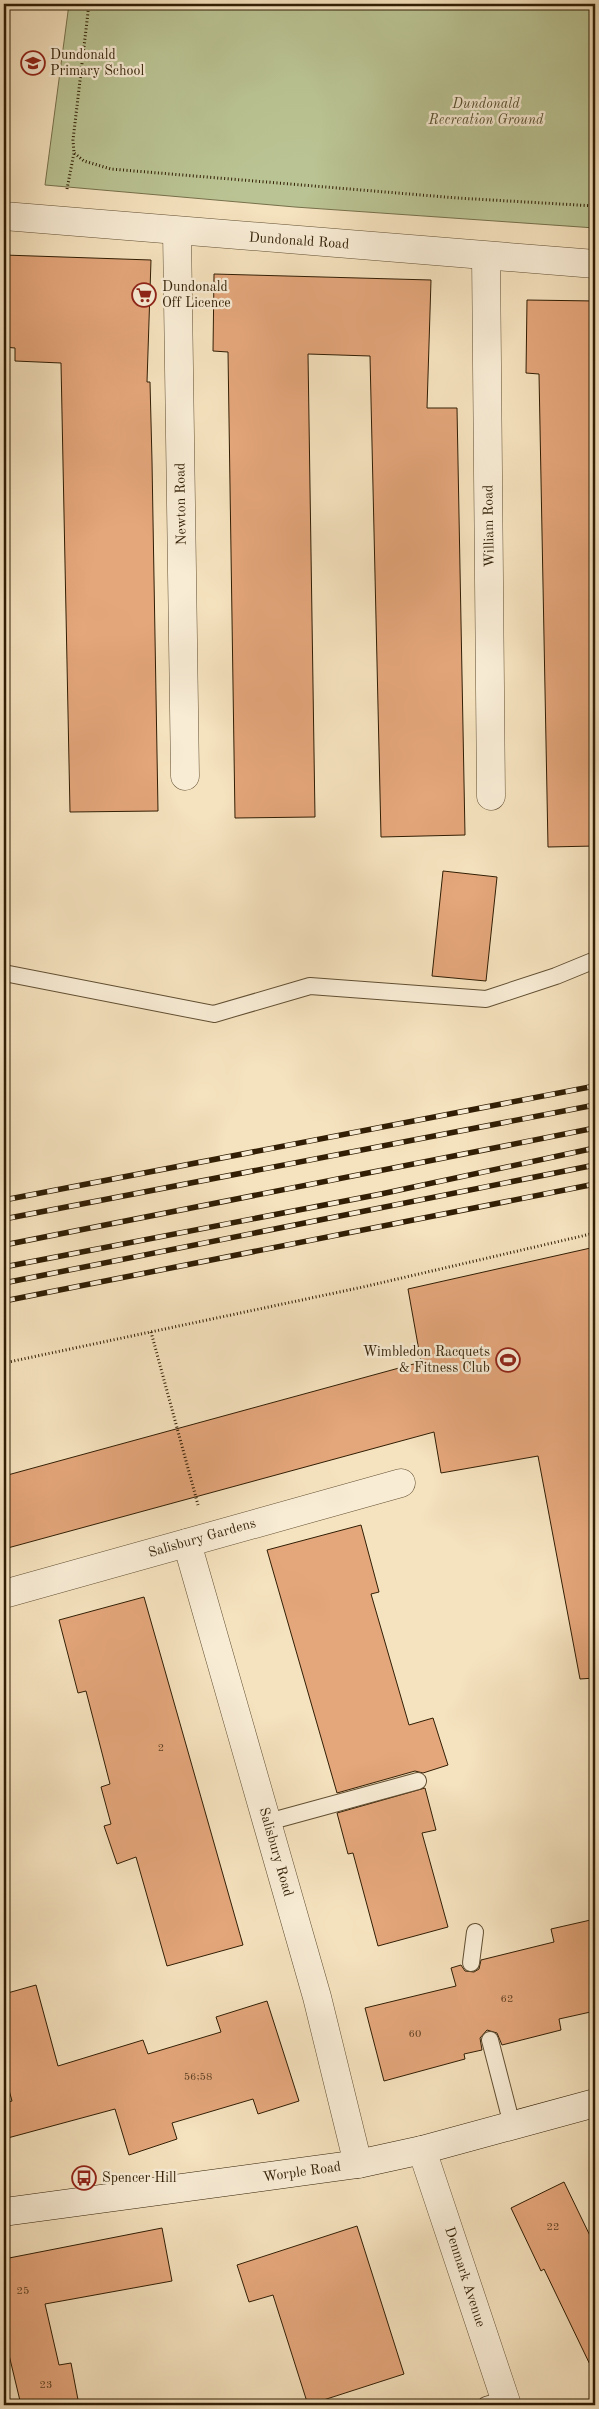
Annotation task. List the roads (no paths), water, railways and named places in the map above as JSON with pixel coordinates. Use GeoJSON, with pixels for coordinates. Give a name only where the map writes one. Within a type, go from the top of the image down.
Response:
{"type":"FeatureCollection","features":[{"type":"Feature","properties":{"kind":"street","name":"Dundonald Road"},"geometry":{"type":"LineString","coordinates":[[4,216],[177,232],[595,264]]}},
{"type":"Feature","properties":{"kind":"street","name":"Newton Road"},"geometry":{"type":"LineString","coordinates":[[177,232],[185,776]]}},
{"type":"Feature","properties":{"kind":"street","name":"William Road"},"geometry":{"type":"LineString","coordinates":[[486,256],[491,796]]}},
{"type":"Feature","properties":{"kind":"street","name":"Salisbury Gardens"},"geometry":{"type":"LineString","coordinates":[[4,1594],[401,1483]]}},
{"type":"Feature","properties":{"kind":"street","name":"Salisbury Road"},"geometry":{"type":"LineString","coordinates":[[197,1540],[268,1822],[317,1997],[358,2164]]}},
{"type":"Feature","properties":{"kind":"street","name":"Worple Road"},"geometry":{"type":"LineString","coordinates":[[4,2212],[358,2164],[422,2150],[595,2103]]}},
{"type":"Feature","properties":{"kind":"street","name":"Denmark Avenue"},"geometry":{"type":"LineString","coordinates":[[422,2150],[500,2403]]}},
{"type":"Feature","properties":{"kind":"lane"},"geometry":{"type":"LineString","coordinates":[[4,973],[214,1014],[310,986],[486,999],[556,976],[595,960]]}},
{"type":"Feature","properties":{"kind":"lane"},"geometry":{"type":"LineString","coordinates":[[268,1822],[418,1781]]}},
{"type":"Feature","properties":{"kind":"lane"},"geometry":{"type":"LineString","coordinates":[[471,1963],[475,1932]]}},
{"type":"Feature","properties":{"kind":"lane"},"geometry":{"type":"LineString","coordinates":[[490,2040],[512,2125]]}},
{"type":"Feature","properties":{"kind":"railway"},"geometry":{"type":"LineString","coordinates":[[4,1200],[595,1086]]}},
{"type":"Feature","properties":{"kind":"railway"},"geometry":{"type":"LineString","coordinates":[[4,1219],[595,1105]]}},
{"type":"Feature","properties":{"kind":"railway"},"geometry":{"type":"LineString","coordinates":[[4,1245],[595,1128]]}},
{"type":"Feature","properties":{"kind":"railway"},"geometry":{"type":"LineString","coordinates":[[4,1267],[381,1194],[595,1148]]}},
{"type":"Feature","properties":{"kind":"railway"},"geometry":{"type":"LineString","coordinates":[[4,1283],[595,1165]]}},
{"type":"Feature","properties":{"kind":"railway"},"geometry":{"type":"LineString","coordinates":[[4,1301],[595,1184]]}},
{"type":"Feature","properties":{"kind":"place","name":"Dundonald Primary School"},"geometry":{"type":"Point","coordinates":[33,63]}},
{"type":"Feature","properties":{"kind":"place","name":"Dundonald Off Licence"},"geometry":{"type":"Point","coordinates":[144,295]}},
{"type":"Feature","properties":{"kind":"place","name":"Wimbledon Racquets & Fitness Club"},"geometry":{"type":"Point","coordinates":[508,1360]}},
{"type":"Feature","properties":{"kind":"place","name":"Spencer Hill"},"geometry":{"type":"Point","coordinates":[84,2178]}},
{"type":"Feature","properties":{"kind":"park label","name":"Dundonald Recreation Ground"},"geometry":{"type":"Point","coordinates":[486,112]}}]}
